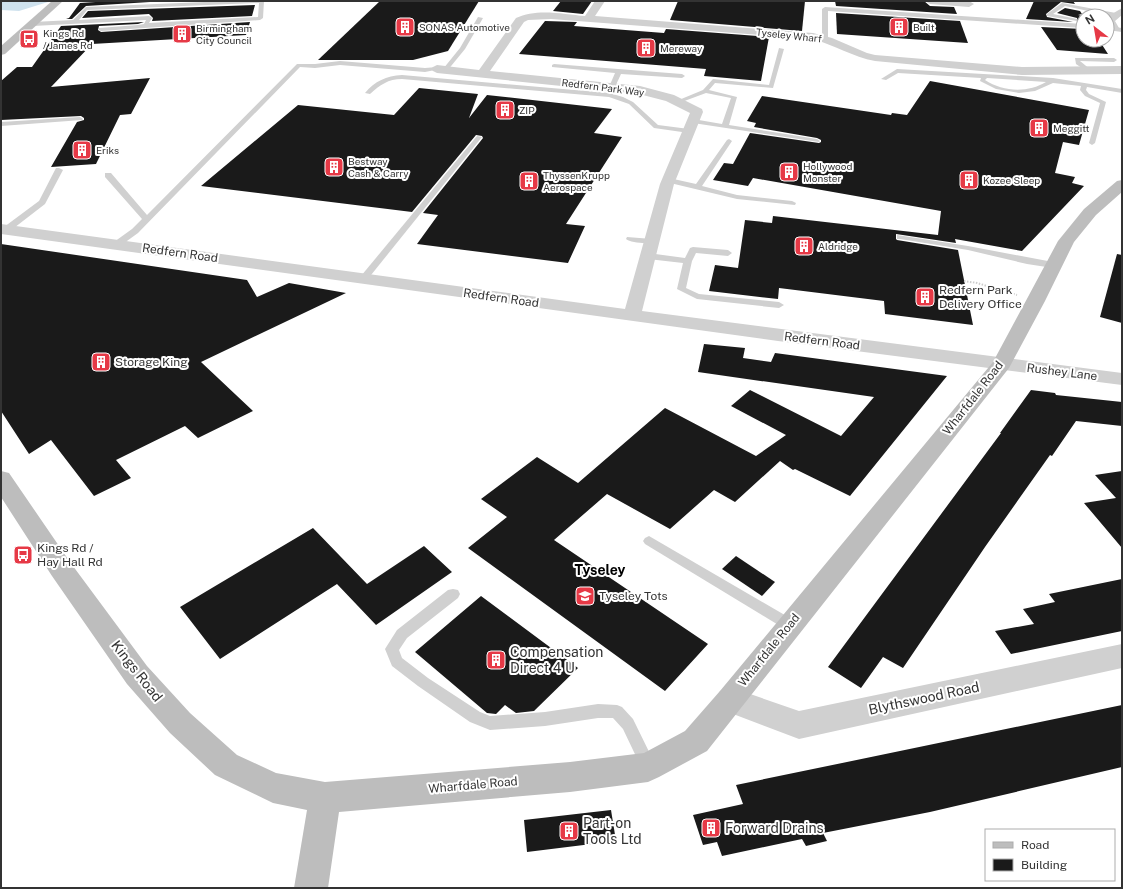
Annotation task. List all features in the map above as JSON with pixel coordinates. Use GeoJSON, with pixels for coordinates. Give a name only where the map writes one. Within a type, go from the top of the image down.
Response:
{"type":"FeatureCollection","features":[{"type":"Feature","properties":{"kind":"main road"},"geometry":{"type":"LineString","coordinates":[[1,52],[57,2]]}},
{"type":"Feature","properties":{"kind":"main road","name":"Wharfdale Road"},"geometry":{"type":"LineString","coordinates":[[325,798],[570,777],[648,767],[696,741],[1002,364],[1066,242],[1086,218],[1122,184]]}},
{"type":"Feature","properties":{"kind":"main road","name":"Kings Road"},"geometry":{"type":"LineString","coordinates":[[1,479],[61,569],[137,675],[180,723],[226,765],[273,788],[325,798]]}},
{"type":"Feature","properties":{"kind":"main road"},"geometry":{"type":"LineString","coordinates":[[311,888],[325,798]]}},
{"type":"Feature","properties":{"kind":"street"},"geometry":{"type":"LineString","coordinates":[[588,19],[600,1]]}},
{"type":"Feature","properties":{"kind":"street"},"geometry":{"type":"LineString","coordinates":[[930,1],[969,4]]}},
{"type":"Feature","properties":{"kind":"street","name":"Tyseley Wharf"},"geometry":{"type":"LineString","coordinates":[[482,74],[520,20],[536,16],[813,36],[825,39],[859,54],[875,58],[1022,71],[1122,70]]}},
{"type":"Feature","properties":{"kind":"street"},"geometry":{"type":"LineString","coordinates":[[1,44],[12,43]]}},
{"type":"Feature","properties":{"kind":"street","name":"Redfern Park Way"},"geometry":{"type":"LineString","coordinates":[[441,70],[640,90],[670,98],[697,112],[691,126]]}},
{"type":"Feature","properties":{"kind":"street"},"geometry":{"type":"LineString","coordinates":[[632,315],[669,180],[691,126]]}},
{"type":"Feature","properties":{"kind":"street","name":"Redfern Road"},"geometry":{"type":"LineString","coordinates":[[4,229],[1002,364]]}},
{"type":"Feature","properties":{"kind":"street","name":"Rushey Lane"},"geometry":{"type":"LineString","coordinates":[[1002,364],[1122,379]]}},
{"type":"Feature","properties":{"kind":"street","name":"Blythswood Road"},"geometry":{"type":"LineString","coordinates":[[730,700],[799,725],[1122,656]]}},
{"type":"Feature","properties":{"kind":"lane"},"geometry":{"type":"LineString","coordinates":[[74,22],[86,9],[261,1],[260,18],[101,29]]}},
{"type":"Feature","properties":{"kind":"lane"},"geometry":{"type":"LineString","coordinates":[[1075,20],[1049,15],[1064,4],[1088,8]]}},
{"type":"Feature","properties":{"kind":"lane"},"geometry":{"type":"LineString","coordinates":[[825,39],[825,9],[1075,25]]}},
{"type":"Feature","properties":{"kind":"lane"},"geometry":{"type":"LineString","coordinates":[[33,24],[149,18],[146,25]]}},
{"type":"Feature","properties":{"kind":"lane"},"geometry":{"type":"LineString","coordinates":[[425,79],[441,70],[462,49],[480,18]]}},
{"type":"Feature","properties":{"kind":"lane"},"geometry":{"type":"LineString","coordinates":[[677,102],[705,91],[713,81],[771,87],[781,49]]}},
{"type":"Feature","properties":{"kind":"lane"},"geometry":{"type":"LineString","coordinates":[[1089,71],[1078,63],[1076,59],[1114,60]]}},
{"type":"Feature","properties":{"kind":"lane"},"geometry":{"type":"LineString","coordinates":[[117,244],[135,231],[299,65],[315,66],[340,63],[441,70]]}},
{"type":"Feature","properties":{"kind":"lane"},"geometry":{"type":"LineString","coordinates":[[554,66],[682,76]]}},
{"type":"Feature","properties":{"kind":"lane"},"geometry":{"type":"LineString","coordinates":[[884,79],[897,71],[1053,80],[1122,91]]}},
{"type":"Feature","properties":{"kind":"lane"},"geometry":{"type":"LineString","coordinates":[[612,87],[619,72]]}},
{"type":"Feature","properties":{"kind":"lane"},"geometry":{"type":"LineString","coordinates":[[985,76],[982,80],[987,84],[1006,90],[1029,91],[1042,87],[1053,80]]}},
{"type":"Feature","properties":{"kind":"lane"},"geometry":{"type":"LineString","coordinates":[[368,93],[383,79],[391,77],[609,95],[621,98],[631,103],[656,127],[725,126],[817,141]]}},
{"type":"Feature","properties":{"kind":"lane"},"geometry":{"type":"LineString","coordinates":[[1084,85],[1083,90],[1087,95],[1103,102],[1092,143]]}},
{"type":"Feature","properties":{"kind":"lane"},"geometry":{"type":"LineString","coordinates":[[705,91],[734,97],[725,126]]}},
{"type":"Feature","properties":{"kind":"lane"},"geometry":{"type":"LineString","coordinates":[[1,124],[80,119]]}},
{"type":"Feature","properties":{"kind":"lane"},"geometry":{"type":"LineString","coordinates":[[364,278],[479,137]]}},
{"type":"Feature","properties":{"kind":"lane"},"geometry":{"type":"LineString","coordinates":[[698,187],[729,141]]}},
{"type":"Feature","properties":{"kind":"lane"},"geometry":{"type":"LineString","coordinates":[[4,229],[38,207],[59,170]]}},
{"type":"Feature","properties":{"kind":"lane"},"geometry":{"type":"LineString","coordinates":[[108,175],[146,219]]}},
{"type":"Feature","properties":{"kind":"lane"},"geometry":{"type":"LineString","coordinates":[[669,180],[737,197],[792,203]]}},
{"type":"Feature","properties":{"kind":"lane"},"geometry":{"type":"LineString","coordinates":[[900,237],[968,248],[1053,265]]}},
{"type":"Feature","properties":{"kind":"lane"},"geometry":{"type":"LineString","coordinates":[[630,238],[652,241]]}},
{"type":"Feature","properties":{"kind":"lane"},"geometry":{"type":"LineString","coordinates":[[728,253],[693,250],[688,261],[681,289],[698,296],[779,305]]}},
{"type":"Feature","properties":{"kind":"lane"},"geometry":{"type":"LineString","coordinates":[[648,256],[688,261]]}},
{"type":"Feature","properties":{"kind":"lane"},"geometry":{"type":"LineString","coordinates":[[649,541],[790,625]]}},
{"type":"Feature","properties":{"kind":"lane"},"geometry":{"type":"LineString","coordinates":[[453,594],[402,634],[392,649],[397,662],[423,682],[468,712],[490,723],[545,719],[598,711],[617,712],[628,724],[648,767]]}},
{"type":"Feature","properties":{"kind":"path"},"geometry":{"type":"LineString","coordinates":[[964,281],[977,283],[1036,301]]}},
{"type":"Feature","properties":{"kind":"water"},"geometry":{"type":"Polygon","coordinates":[[[1,1],[86,1],[48,2],[19,11],[1,10],[1,1]]]}},
{"type":"Feature","properties":{"kind":"building"},"geometry":{"type":"Polygon","coordinates":[[[111,1],[166,1],[86,6],[72,19],[66,19],[69,18],[80,3],[111,1]]]}},
{"type":"Feature","properties":{"kind":"building","name":"SONAS Automotive"},"geometry":{"type":"Polygon","coordinates":[[[380,1],[479,1],[448,51],[413,60],[318,60],[380,1]]]}},
{"type":"Feature","properties":{"kind":"building"},"geometry":{"type":"Polygon","coordinates":[[[561,1],[592,1],[583,14],[553,11],[561,1]]]}},
{"type":"Feature","properties":{"kind":"building"},"geometry":{"type":"Polygon","coordinates":[[[678,1],[805,1],[802,31],[670,20],[678,1]]]}},
{"type":"Feature","properties":{"kind":"building"},"geometry":{"type":"Polygon","coordinates":[[[835,1],[924,1],[930,6],[954,7],[957,14],[836,6],[835,1]]]}},
{"type":"Feature","properties":{"kind":"building"},"geometry":{"type":"Polygon","coordinates":[[[1034,1],[1073,1],[1075,4],[1061,2],[1046,14],[1047,17],[1073,22],[1026,19],[1034,1]]]}},
{"type":"Feature","properties":{"kind":"building"},"geometry":{"type":"Polygon","coordinates":[[[255,5],[252,16],[152,21],[153,18],[149,14],[82,18],[88,11],[255,5]]]}},
{"type":"Feature","properties":{"kind":"building"},"geometry":{"type":"Polygon","coordinates":[[[1065,8],[1075,10],[1075,18],[1057,13],[1065,8]]]}},
{"type":"Feature","properties":{"kind":"building","name":"Built"},"geometry":{"type":"Polygon","coordinates":[[[836,13],[960,21],[968,43],[837,34],[836,13]]]}},
{"type":"Feature","properties":{"kind":"building","name":"Mereway"},"geometry":{"type":"Polygon","coordinates":[[[545,21],[577,22],[574,26],[664,33],[666,29],[769,37],[761,81],[704,76],[706,69],[519,54],[545,21]]]}},
{"type":"Feature","properties":{"kind":"building"},"geometry":{"type":"Polygon","coordinates":[[[144,22],[138,24],[99,26],[98,30],[101,32],[250,22],[246,35],[92,44],[51,87],[150,78],[131,114],[120,115],[96,164],[51,167],[77,122],[84,120],[81,116],[1,120],[1,81],[17,67],[32,67],[61,26],[144,22]]]}},
{"type":"Feature","properties":{"kind":"building"},"geometry":{"type":"Polygon","coordinates":[[[1041,27],[1075,29],[1075,48],[1104,48],[1108,54],[1057,50],[1041,27]]]}},
{"type":"Feature","properties":{"kind":"building"},"geometry":{"type":"Polygon","coordinates":[[[930,81],[1089,110],[1079,145],[1063,142],[1055,173],[1075,177],[1072,183],[1084,186],[1022,251],[955,239],[956,243],[896,234],[897,240],[958,250],[973,325],[885,314],[884,301],[779,288],[778,299],[709,291],[715,265],[738,268],[745,220],[772,223],[773,216],[938,235],[941,211],[753,178],[748,186],[713,180],[724,163],[733,164],[750,133],[819,143],[821,142],[821,140],[817,138],[754,127],[756,123],[747,121],[762,96],[891,115],[892,113],[907,115],[930,81]]]}},
{"type":"Feature","properties":{"kind":"building"},"geometry":{"type":"Polygon","coordinates":[[[419,88],[478,94],[469,118],[487,95],[612,109],[594,133],[622,137],[566,224],[585,226],[568,263],[417,244],[438,215],[423,213],[483,138],[482,136],[476,135],[412,212],[201,186],[298,105],[394,115],[419,88]]]}},
{"type":"Feature","properties":{"kind":"building","name":"Storage King"},"geometry":{"type":"Polygon","coordinates":[[[1,244],[247,280],[257,297],[289,283],[346,293],[201,362],[253,411],[198,438],[185,426],[116,460],[131,478],[94,496],[51,440],[29,454],[1,411],[1,244]]]}},
{"type":"Feature","properties":{"kind":"building"},"geometry":{"type":"Polygon","coordinates":[[[1117,254],[1122,255],[1122,323],[1100,317],[1117,254]]]}},
{"type":"Feature","properties":{"kind":"building"},"geometry":{"type":"Polygon","coordinates":[[[704,344],[745,348],[743,358],[771,362],[775,353],[947,376],[850,496],[795,469],[793,470],[780,461],[735,502],[714,490],[670,529],[607,494],[554,540],[708,644],[665,691],[468,548],[507,517],[481,499],[537,457],[578,483],[665,408],[756,456],[786,435],[731,406],[750,390],[841,436],[874,397],[698,372],[704,344]]]}},
{"type":"Feature","properties":{"kind":"building"},"geometry":{"type":"Polygon","coordinates":[[[1031,390],[1055,393],[1056,395],[1122,402],[1122,426],[1076,421],[985,547],[903,668],[883,657],[861,688],[828,667],[1001,433],[1031,390]]]}},
{"type":"Feature","properties":{"kind":"building"},"geometry":{"type":"Polygon","coordinates":[[[1122,471],[1122,548],[1084,503],[1116,498],[1095,475],[1122,471]]]}},
{"type":"Feature","properties":{"kind":"building"},"geometry":{"type":"Polygon","coordinates":[[[313,528],[367,584],[424,546],[452,572],[376,625],[337,584],[220,659],[180,607],[313,528]]]}},
{"type":"Feature","properties":{"kind":"building"},"geometry":{"type":"Polygon","coordinates":[[[736,556],[775,582],[762,596],[722,569],[736,556]]]}},
{"type":"Feature","properties":{"kind":"building"},"geometry":{"type":"Polygon","coordinates":[[[1122,579],[1122,631],[1011,654],[995,631],[1034,624],[1023,609],[1055,602],[1049,594],[1122,579]]]}},
{"type":"Feature","properties":{"kind":"building","name":"Compensation Direct 4 U"},"geometry":{"type":"Polygon","coordinates":[[[481,596],[578,668],[534,711],[516,713],[505,705],[496,714],[487,713],[415,652],[481,596]]]}},
{"type":"Feature","properties":{"kind":"building"},"geometry":{"type":"Polygon","coordinates":[[[1122,705],[1122,767],[930,812],[823,833],[827,841],[806,846],[802,839],[722,856],[717,842],[703,845],[693,815],[743,804],[736,785],[1122,705]]]}},
{"type":"Feature","properties":{"kind":"building","name":"Part-on Tools Ltd"},"geometry":{"type":"Polygon","coordinates":[[[611,810],[616,841],[527,852],[524,820],[611,810]]]}},
{"type":"Feature","properties":{"kind":"place","name":"SONAS Automotive"},"geometry":{"type":"Point","coordinates":[405,27]}},
{"type":"Feature","properties":{"kind":"place","name":"Built"},"geometry":{"type":"Point","coordinates":[899,27]}},
{"type":"Feature","properties":{"kind":"place","name":"Birmingham City Council"},"geometry":{"type":"Point","coordinates":[182,34]}},
{"type":"Feature","properties":{"kind":"place","name":"Kings Rd / James Rd"},"geometry":{"type":"Point","coordinates":[29,39]}},
{"type":"Feature","properties":{"kind":"place","name":"Mereway"},"geometry":{"type":"Point","coordinates":[646,48]}},
{"type":"Feature","properties":{"kind":"place","name":"ZIP"},"geometry":{"type":"Point","coordinates":[505,110]}},
{"type":"Feature","properties":{"kind":"place","name":"Meggitt"},"geometry":{"type":"Point","coordinates":[1039,128]}},
{"type":"Feature","properties":{"kind":"place","name":"Eriks"},"geometry":{"type":"Point","coordinates":[82,150]}},
{"type":"Feature","properties":{"kind":"place","name":"Bestway Cash & Carry"},"geometry":{"type":"Point","coordinates":[334,167]}},
{"type":"Feature","properties":{"kind":"place","name":"Hollywood Monster"},"geometry":{"type":"Point","coordinates":[789,172]}},
{"type":"Feature","properties":{"kind":"place","name":"Kozee Sleep"},"geometry":{"type":"Point","coordinates":[969,180]}},
{"type":"Feature","properties":{"kind":"place","name":"ThyssenKrupp Aerospace"},"geometry":{"type":"Point","coordinates":[529,181]}},
{"type":"Feature","properties":{"kind":"place","name":"Aldridge"},"geometry":{"type":"Point","coordinates":[804,246]}},
{"type":"Feature","properties":{"kind":"place","name":"Redfern Park Delivery Office"},"geometry":{"type":"Point","coordinates":[925,297]}},
{"type":"Feature","properties":{"kind":"place","name":"Storage King"},"geometry":{"type":"Point","coordinates":[101,362]}},
{"type":"Feature","properties":{"kind":"place","name":"Kings Rd / Hay Hall Rd"},"geometry":{"type":"Point","coordinates":[23,555]}},
{"type":"Feature","properties":{"kind":"place","name":"Tyseley Tots"},"geometry":{"type":"Point","coordinates":[585,596]}},
{"type":"Feature","properties":{"kind":"place","name":"Compensation Direct 4 U"},"geometry":{"type":"Point","coordinates":[496,660]}},
{"type":"Feature","properties":{"kind":"place","name":"Forward Drains"},"geometry":{"type":"Point","coordinates":[711,828]}},
{"type":"Feature","properties":{"kind":"place","name":"Part-on Tools Ltd"},"geometry":{"type":"Point","coordinates":[569,831]}},
{"type":"Feature","properties":{"kind":"district","name":"Tyseley"},"geometry":{"type":"Point","coordinates":[600,570]}}]}
